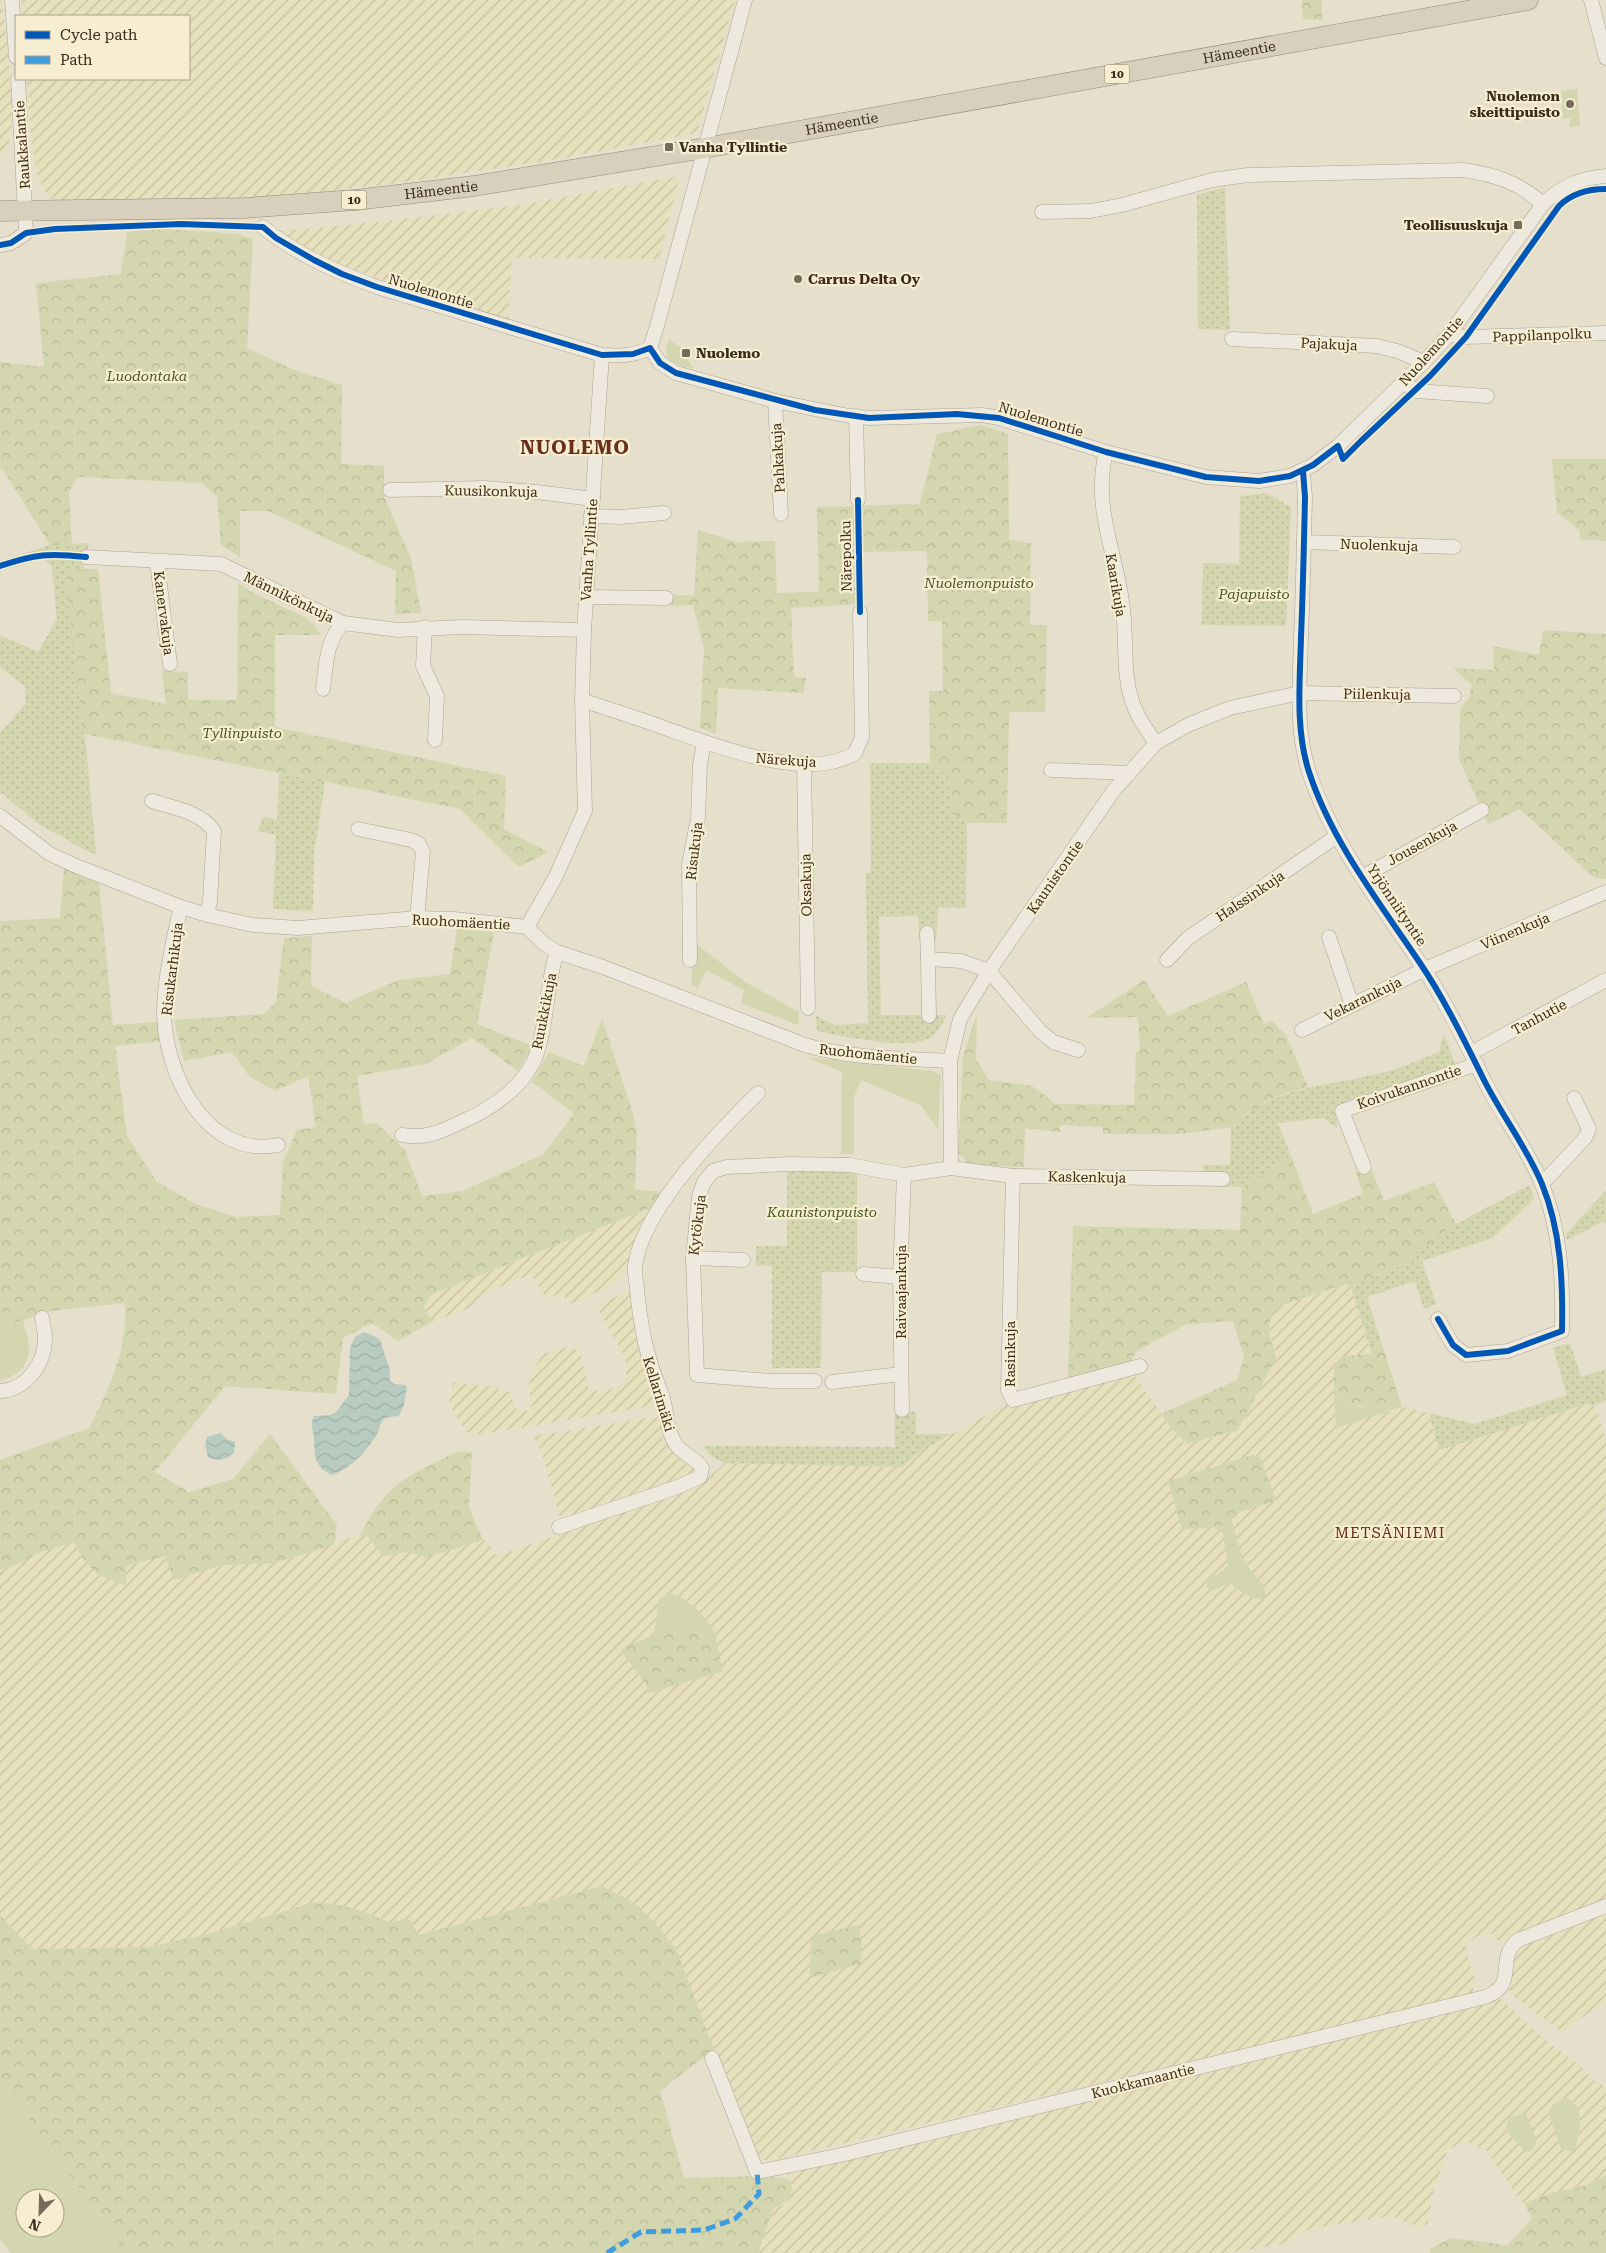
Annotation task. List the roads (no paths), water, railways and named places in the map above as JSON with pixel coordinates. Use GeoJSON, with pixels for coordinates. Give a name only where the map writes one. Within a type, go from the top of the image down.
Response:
{"type":"FeatureCollection","features":[{"type":"Feature","properties":{"kind":"highway","name":"Hämeentie"},"geometry":{"type":"LineString","coordinates":[[0,211],[245,208],[355,200],[474,186],[705,148],[1528,0]]}},
{"type":"Feature","properties":{"kind":"street"},"geometry":{"type":"LineString","coordinates":[[12,0],[15,43]]}},
{"type":"Feature","properties":{"kind":"street"},"geometry":{"type":"LineString","coordinates":[[602,355],[633,354],[650,348],[745,0]]}},
{"type":"Feature","properties":{"kind":"street"},"geometry":{"type":"LineString","coordinates":[[1591,0],[1606,58]]}},
{"type":"Feature","properties":{"kind":"street","name":"Raukkalantie"},"geometry":{"type":"LineString","coordinates":[[0,245],[11,243],[26,233],[18,80]]}},
{"type":"Feature","properties":{"kind":"street"},"geometry":{"type":"LineString","coordinates":[[1042,212],[1091,211],[1122,205],[1212,180],[1248,175],[1453,170],[1489,174],[1510,181],[1528,190],[1543,204]]}},
{"type":"Feature","properties":{"kind":"street","name":"Nuolemontie"},"geometry":{"type":"LineString","coordinates":[[650,348],[664,367],[676,373],[775,401],[815,410],[856,416],[982,415],[999,418],[1106,452],[1206,477],[1243,481],[1272,480],[1303,471],[1338,446],[1404,383],[1449,335],[1543,204],[1566,186],[1586,178],[1606,176]]}},
{"type":"Feature","properties":{"kind":"street","name":"Nuolemontie"},"geometry":{"type":"LineString","coordinates":[[263,227],[276,238],[342,274],[378,287],[602,355]]}},
{"type":"Feature","properties":{"kind":"street","name":"Pappilanpolku"},"geometry":{"type":"LineString","coordinates":[[1449,335],[1466,337],[1606,333]]}},
{"type":"Feature","properties":{"kind":"street","name":"Pajakuja"},"geometry":{"type":"LineString","coordinates":[[1232,339],[1377,346],[1424,362]]}},
{"type":"Feature","properties":{"kind":"street","name":"Vanha Tyllintie"},"geometry":{"type":"LineString","coordinates":[[527,927],[555,878],[585,811],[582,700],[584,630],[602,355]]}},
{"type":"Feature","properties":{"kind":"street"},"geometry":{"type":"LineString","coordinates":[[1404,383],[1416,391],[1487,396]]}},
{"type":"Feature","properties":{"kind":"street","name":"Pahkakuja"},"geometry":{"type":"LineString","coordinates":[[775,401],[781,514]]}},
{"type":"Feature","properties":{"kind":"street"},"geometry":{"type":"LineString","coordinates":[[856,416],[858,500]]}},
{"type":"Feature","properties":{"kind":"street","name":"Kaarikuja"},"geometry":{"type":"LineString","coordinates":[[1106,452],[1101,471],[1100,492],[1123,611],[1124,655],[1132,703],[1140,722],[1156,743]]}},
{"type":"Feature","properties":{"kind":"street","name":"Yrjönniityntie"},"geometry":{"type":"LineString","coordinates":[[1303,471],[1305,497],[1300,692],[1302,731],[1308,768],[1324,811],[1337,836],[1362,877],[1425,969],[1542,1184],[1554,1218],[1560,1256],[1562,1331],[1508,1351],[1466,1354],[1453,1345],[1438,1319]]}},
{"type":"Feature","properties":{"kind":"street","name":"Kuusikonkuja"},"geometry":{"type":"LineString","coordinates":[[390,490],[484,488],[593,499]]}},
{"type":"Feature","properties":{"kind":"street"},"geometry":{"type":"LineString","coordinates":[[591,516],[621,517],[664,513]]}},
{"type":"Feature","properties":{"kind":"street","name":"Nuolenkuja"},"geometry":{"type":"LineString","coordinates":[[1304,542],[1454,547]]}},
{"type":"Feature","properties":{"kind":"street","name":"Männikönkuja"},"geometry":{"type":"LineString","coordinates":[[86,557],[221,564],[344,623],[398,630],[425,627],[584,630]]}},
{"type":"Feature","properties":{"kind":"street","name":"Kanervakuja"},"geometry":{"type":"LineString","coordinates":[[157,562],[170,664]]}},
{"type":"Feature","properties":{"kind":"street"},"geometry":{"type":"LineString","coordinates":[[586,597],[666,598]]}},
{"type":"Feature","properties":{"kind":"street","name":"Närekuja"},"geometry":{"type":"LineString","coordinates":[[582,700],[748,757],[804,763],[836,762],[855,753],[860,744],[860,612]]}},
{"type":"Feature","properties":{"kind":"street"},"geometry":{"type":"LineString","coordinates":[[323,689],[334,632],[344,623]]}},
{"type":"Feature","properties":{"kind":"street"},"geometry":{"type":"LineString","coordinates":[[425,627],[423,666],[437,696],[435,740]]}},
{"type":"Feature","properties":{"kind":"street","name":"Kaunistontie"},"geometry":{"type":"LineString","coordinates":[[951,1168],[950,1062],[960,1019],[989,971],[1128,773],[1156,743],[1188,725],[1230,708],[1300,692]]}},
{"type":"Feature","properties":{"kind":"street","name":"Piilenkuja"},"geometry":{"type":"LineString","coordinates":[[1300,692],[1454,696]]}},
{"type":"Feature","properties":{"kind":"street","name":"Risukuja"},"geometry":{"type":"LineString","coordinates":[[690,960],[689,864],[698,818],[700,765],[704,742]]}},
{"type":"Feature","properties":{"kind":"street","name":"Oksakuja"},"geometry":{"type":"LineString","coordinates":[[804,763],[808,1008]]}},
{"type":"Feature","properties":{"kind":"street"},"geometry":{"type":"LineString","coordinates":[[1051,770],[1128,773]]}},
{"type":"Feature","properties":{"kind":"street"},"geometry":{"type":"LineString","coordinates":[[152,801],[199,816],[208,822],[214,831],[210,901],[207,915]]}},
{"type":"Feature","properties":{"kind":"street","name":"Jousenkuja"},"geometry":{"type":"LineString","coordinates":[[1362,877],[1482,810]]}},
{"type":"Feature","properties":{"kind":"street","name":"Ruohomäentie"},"geometry":{"type":"LineString","coordinates":[[0,816],[50,854],[106,879],[207,915],[253,925],[298,928],[417,918],[454,919],[527,927],[543,943],[557,952],[604,967],[744,1022],[823,1050],[950,1062]]}},
{"type":"Feature","properties":{"kind":"street"},"geometry":{"type":"LineString","coordinates":[[358,829],[411,840],[419,844],[423,852],[417,918]]}},
{"type":"Feature","properties":{"kind":"street","name":"Halssinkuja"},"geometry":{"type":"LineString","coordinates":[[1167,960],[1188,938],[1337,836]]}},
{"type":"Feature","properties":{"kind":"street","name":"Viinenkuja"},"geometry":{"type":"LineString","coordinates":[[1425,969],[1606,892]]}},
{"type":"Feature","properties":{"kind":"street","name":"Risukarhikuja"},"geometry":{"type":"LineString","coordinates":[[181,907],[164,1013],[167,1042],[176,1070],[186,1094],[211,1129],[229,1140],[247,1146],[264,1148],[278,1145]]}},
{"type":"Feature","properties":{"kind":"street"},"geometry":{"type":"LineString","coordinates":[[927,933],[929,1016]]}},
{"type":"Feature","properties":{"kind":"street"},"geometry":{"type":"LineString","coordinates":[[1329,938],[1352,1005]]}},
{"type":"Feature","properties":{"kind":"street","name":"Ruukkikuja"},"geometry":{"type":"LineString","coordinates":[[402,1135],[419,1137],[437,1133],[494,1106],[511,1090],[537,1054],[552,968],[557,952]]}},
{"type":"Feature","properties":{"kind":"street"},"geometry":{"type":"LineString","coordinates":[[928,959],[961,961],[989,971],[1040,1031],[1053,1042],[1078,1050]]}},
{"type":"Feature","properties":{"kind":"street","name":"Vekarankuja"},"geometry":{"type":"LineString","coordinates":[[1302,1030],[1425,969]]}},
{"type":"Feature","properties":{"kind":"street","name":"Tanhutie"},"geometry":{"type":"LineString","coordinates":[[1474,1058],[1606,980]]}},
{"type":"Feature","properties":{"kind":"street","name":"Koivukannontie"},"geometry":{"type":"LineString","coordinates":[[1364,1168],[1342,1111],[1474,1058]]}},
{"type":"Feature","properties":{"kind":"street"},"geometry":{"type":"LineString","coordinates":[[758,1093],[735,1115],[702,1154],[722,1168],[790,1164],[850,1164],[904,1175],[951,1168]]}},
{"type":"Feature","properties":{"kind":"street"},"geometry":{"type":"LineString","coordinates":[[1542,1184],[1585,1138],[1589,1128],[1574,1098]]}},
{"type":"Feature","properties":{"kind":"street","name":"Kellarimäki"},"geometry":{"type":"LineString","coordinates":[[559,1527],[675,1488],[700,1476],[702,1468],[698,1462],[678,1446],[669,1430],[662,1394],[654,1377],[639,1318],[635,1268],[640,1245],[659,1210],[702,1154]]}},
{"type":"Feature","properties":{"kind":"street","name":"Kytökuja"},"geometry":{"type":"LineString","coordinates":[[722,1168],[713,1171],[704,1182],[698,1196],[693,1258],[697,1375],[771,1381],[815,1381]]}},
{"type":"Feature","properties":{"kind":"street","name":"Kaskenkuja"},"geometry":{"type":"LineString","coordinates":[[951,1168],[1013,1176],[1223,1179]]}},
{"type":"Feature","properties":{"kind":"street","name":"Raivaajankuja"},"geometry":{"type":"LineString","coordinates":[[902,1410],[900,1277],[904,1175]]}},
{"type":"Feature","properties":{"kind":"street","name":"Rasinkuja"},"geometry":{"type":"LineString","coordinates":[[1013,1176],[1008,1390],[1013,1400],[1140,1366]]}},
{"type":"Feature","properties":{"kind":"street"},"geometry":{"type":"LineString","coordinates":[[693,1258],[743,1260]]}},
{"type":"Feature","properties":{"kind":"street"},"geometry":{"type":"LineString","coordinates":[[863,1274],[900,1277]]}},
{"type":"Feature","properties":{"kind":"street"},"geometry":{"type":"LineString","coordinates":[[0,1391],[10,1391],[34,1374],[45,1338],[42,1318]]}},
{"type":"Feature","properties":{"kind":"street"},"geometry":{"type":"LineString","coordinates":[[832,1382],[901,1374]]}},
{"type":"Feature","properties":{"kind":"street","name":"Kuokkamaantie"},"geometry":{"type":"LineString","coordinates":[[712,2058],[757,2172],[842,2155],[1485,1997],[1502,1986],[1506,1975],[1508,1951],[1518,1940],[1606,1906]]}},
{"type":"Feature","properties":{"kind":"water"},"geometry":{"type":"Polygon","coordinates":[[[364,1332],[381,1341],[390,1369],[390,1381],[407,1387],[404,1405],[399,1416],[387,1417],[383,1420],[376,1436],[357,1459],[345,1469],[332,1475],[319,1465],[317,1460],[314,1451],[312,1422],[314,1416],[330,1415],[336,1412],[349,1395],[350,1348],[355,1337],[364,1332]]]}},
{"type":"Feature","properties":{"kind":"water"},"geometry":{"type":"Polygon","coordinates":[[[221,1433],[226,1439],[235,1442],[234,1453],[222,1460],[208,1457],[205,1445],[207,1437],[221,1433]]]}},
{"type":"Feature","properties":{"kind":"place","name":"Nuolemon skeittipuisto"},"geometry":{"type":"Point","coordinates":[1570,104]}},
{"type":"Feature","properties":{"kind":"place","name":"Vanha Tyllintie"},"geometry":{"type":"Point","coordinates":[669,147]}},
{"type":"Feature","properties":{"kind":"place","name":"Teollisuuskuja"},"geometry":{"type":"Point","coordinates":[1518,225]}},
{"type":"Feature","properties":{"kind":"place","name":"Carrus Delta Oy"},"geometry":{"type":"Point","coordinates":[798,279]}},
{"type":"Feature","properties":{"kind":"place","name":"Nuolemo"},"geometry":{"type":"Point","coordinates":[686,353]}},
{"type":"Feature","properties":{"kind":"district","name":"NUOLEMO"},"geometry":{"type":"Point","coordinates":[575,447]}},
{"type":"Feature","properties":{"kind":"district","name":"METSÄNIEMI"},"geometry":{"type":"Point","coordinates":[1390,1533]}},
{"type":"Feature","properties":{"kind":"park label","name":"Luodontaka"},"geometry":{"type":"Point","coordinates":[147,376]}},
{"type":"Feature","properties":{"kind":"park label","name":"Nuolemonpuisto"},"geometry":{"type":"Point","coordinates":[979,583]}},
{"type":"Feature","properties":{"kind":"park label","name":"Pajapuisto"},"geometry":{"type":"Point","coordinates":[1254,594]}},
{"type":"Feature","properties":{"kind":"park label","name":"Tyllinpuisto"},"geometry":{"type":"Point","coordinates":[242,733]}},
{"type":"Feature","properties":{"kind":"park label","name":"Kaunistonpuisto"},"geometry":{"type":"Point","coordinates":[822,1212]}}]}
